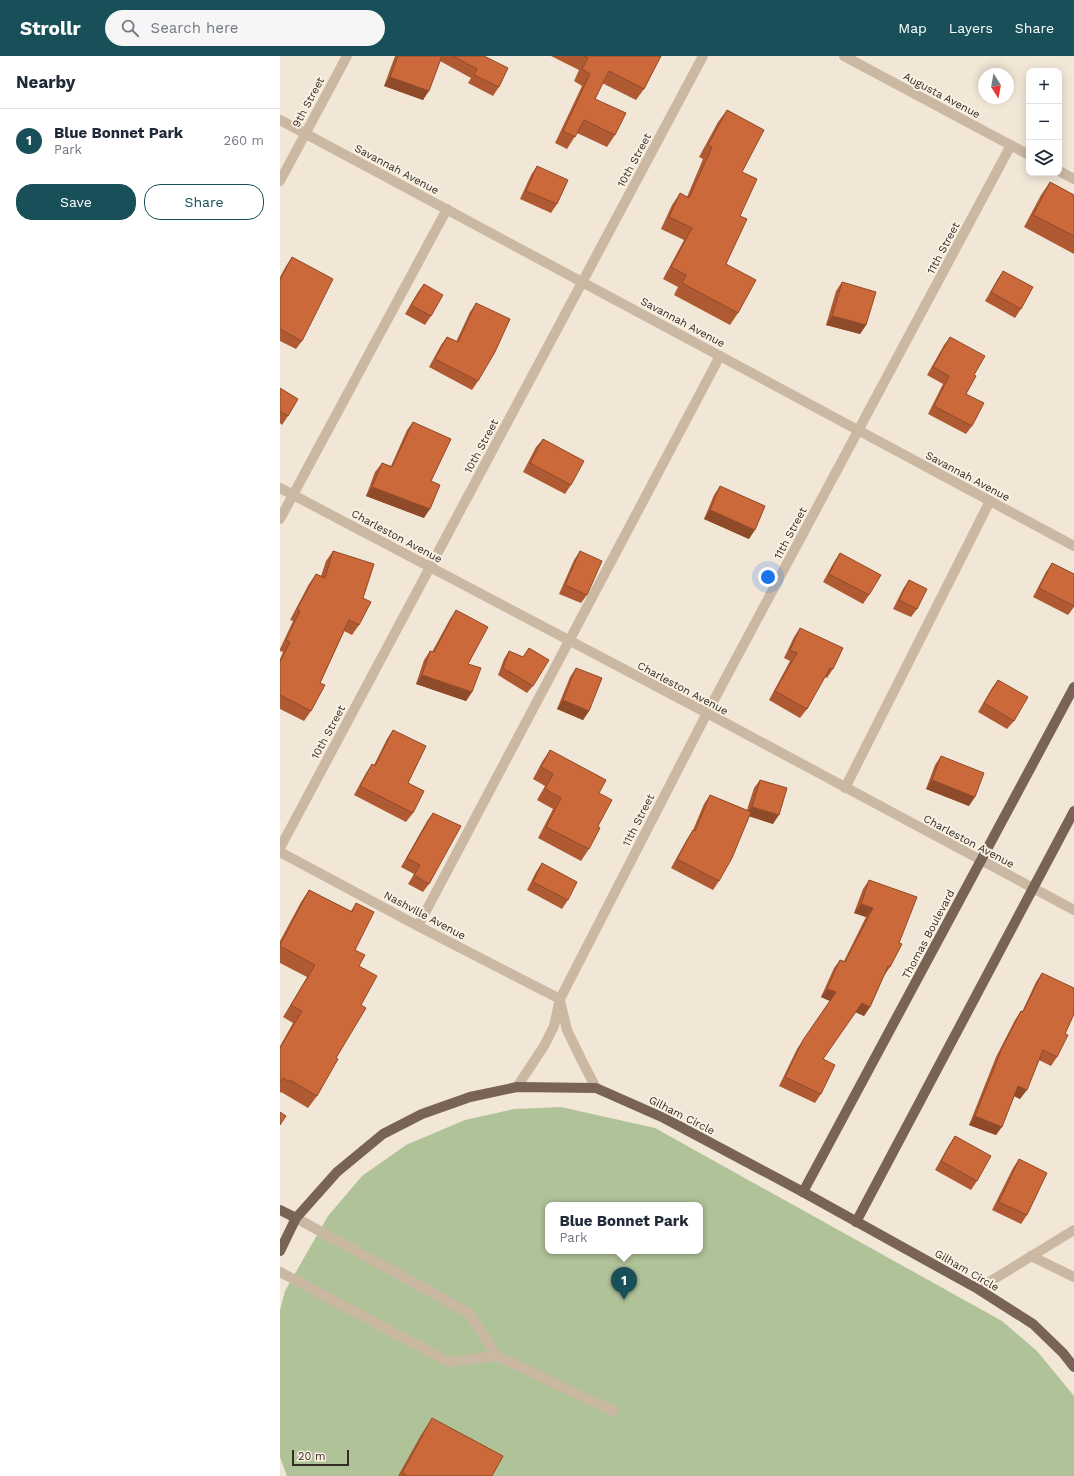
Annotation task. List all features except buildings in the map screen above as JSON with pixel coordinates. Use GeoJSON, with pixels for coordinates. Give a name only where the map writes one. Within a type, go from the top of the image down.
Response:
{"type":"FeatureCollection","features":[{"type":"Feature","properties":{"kind":"main road","name":"Thomas Boulevard"},"geometry":{"type":"LineString","coordinates":[[803,1192],[1074,687]]}},
{"type":"Feature","properties":{"kind":"main road"},"geometry":{"type":"LineString","coordinates":[[856,1222],[1074,812]]}},
{"type":"Feature","properties":{"kind":"main road","name":"Gilham Circle"},"geometry":{"type":"LineString","coordinates":[[280,1251],[296,1218],[338,1172],[383,1134],[422,1114],[470,1097],[517,1087],[596,1088],[664,1118],[803,1192],[978,1289],[1033,1324],[1063,1353],[1074,1367]]}},
{"type":"Feature","properties":{"kind":"main road"},"geometry":{"type":"LineString","coordinates":[[280,1210],[296,1218]]}},
{"type":"Feature","properties":{"kind":"street","name":"9th Street"},"geometry":{"type":"LineString","coordinates":[[280,181],[347,56]]}},
{"type":"Feature","properties":{"kind":"street","name":"10th Street"},"geometry":{"type":"LineString","coordinates":[[280,848],[703,56]]}},
{"type":"Feature","properties":{"kind":"street","name":"Augusta Avenue"},"geometry":{"type":"LineString","coordinates":[[844,56],[1026,153]]}},
{"type":"Feature","properties":{"kind":"street","name":"Savannah Avenue"},"geometry":{"type":"LineString","coordinates":[[280,120],[1074,546]]}},
{"type":"Feature","properties":{"kind":"street","name":"11th Street"},"geometry":{"type":"LineString","coordinates":[[517,1087],[544,1046],[554,1026],[560,999],[706,713],[859,431],[1011,145]]}},
{"type":"Feature","properties":{"kind":"street"},"geometry":{"type":"LineString","coordinates":[[1062,173],[1074,179]]}},
{"type":"Feature","properties":{"kind":"street"},"geometry":{"type":"LineString","coordinates":[[280,519],[447,209]]}},
{"type":"Feature","properties":{"kind":"street"},"geometry":{"type":"LineString","coordinates":[[418,926],[720,356]]}},
{"type":"Feature","properties":{"kind":"street","name":"Charleston Avenue"},"geometry":{"type":"LineString","coordinates":[[280,488],[706,713],[1074,910]]}},
{"type":"Feature","properties":{"kind":"street"},"geometry":{"type":"LineString","coordinates":[[845,788],[990,501]]}},
{"type":"Feature","properties":{"kind":"street","name":"Nashville Avenue"},"geometry":{"type":"LineString","coordinates":[[280,852],[418,926],[560,999]]}},
{"type":"Feature","properties":{"kind":"street"},"geometry":{"type":"LineString","coordinates":[[560,999],[568,1030],[596,1088]]}},
{"type":"Feature","properties":{"kind":"street"},"geometry":{"type":"LineString","coordinates":[[296,1218],[469,1313],[497,1356],[613,1410]]}},
{"type":"Feature","properties":{"kind":"street"},"geometry":{"type":"LineString","coordinates":[[978,1289],[1074,1230]]}},
{"type":"Feature","properties":{"kind":"street"},"geometry":{"type":"LineString","coordinates":[[1031,1256],[1074,1278]]}},
{"type":"Feature","properties":{"kind":"street"},"geometry":{"type":"LineString","coordinates":[[280,1272],[449,1362],[497,1356]]}},
{"type":"Feature","properties":{"kind":"green space"},"geometry":{"type":"Polygon","coordinates":[[[561,1107],[655,1128],[1002,1321],[1037,1351],[1074,1396],[1074,1476],[287,1476],[280,1457],[280,1310],[285,1291],[328,1216],[362,1176],[406,1145],[465,1120],[514,1109],[561,1107]]]}},
{"type":"Feature","properties":{"kind":"place","name":"Blue Bonnet Park"},"geometry":{"type":"Point","coordinates":[624,1300]}}]}
